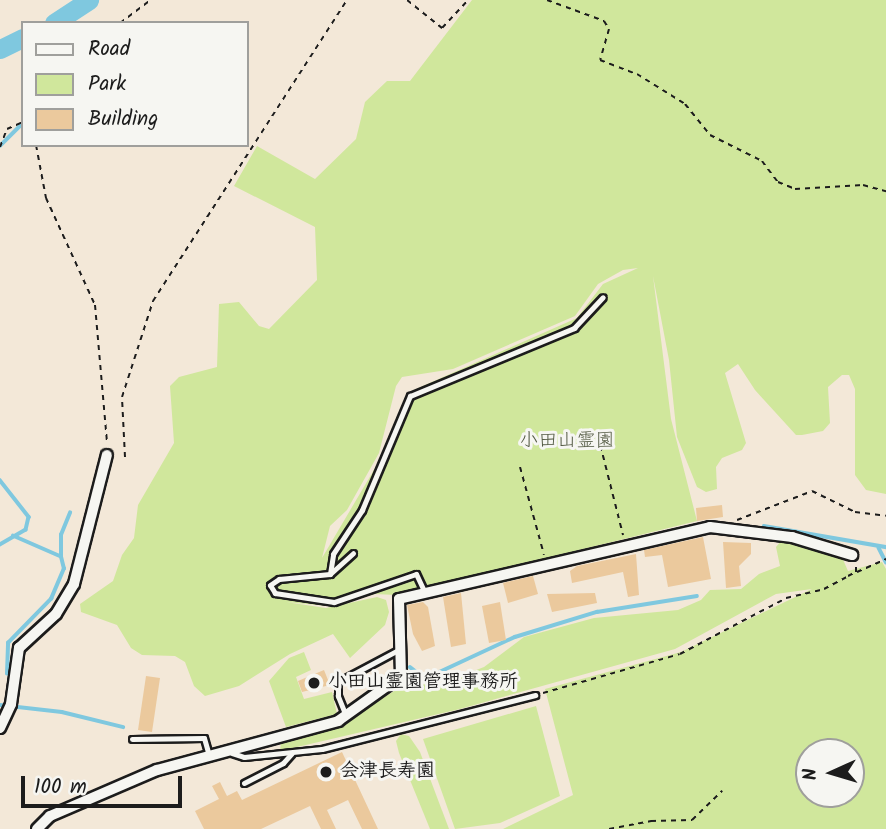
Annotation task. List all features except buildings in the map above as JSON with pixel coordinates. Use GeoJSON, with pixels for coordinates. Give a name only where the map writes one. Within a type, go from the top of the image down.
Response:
{"type":"FeatureCollection","features":[{"type":"Feature","properties":{"kind":"street"},"geometry":{"type":"LineString","coordinates":[[0,728],[14,691],[19,648],[56,614],[74,584],[107,455]]}},
{"type":"Feature","properties":{"kind":"street"},"geometry":{"type":"LineString","coordinates":[[37,829],[50,816],[157,770],[232,753],[346,716],[401,676],[397,603],[425,593],[545,560],[710,527],[792,537],[852,555]]}},
{"type":"Feature","properties":{"kind":"lane"},"geometry":{"type":"LineString","coordinates":[[330,574],[333,554],[362,510],[410,396],[574,328],[603,297]]}},
{"type":"Feature","properties":{"kind":"lane"},"geometry":{"type":"LineString","coordinates":[[353,553],[330,574],[279,579],[270,585],[275,593],[334,602],[416,574],[425,593]]}},
{"type":"Feature","properties":{"kind":"lane"},"geometry":{"type":"LineString","coordinates":[[346,716],[338,696],[338,682],[400,649]]}},
{"type":"Feature","properties":{"kind":"lane"},"geometry":{"type":"LineString","coordinates":[[232,753],[244,757],[292,753],[535,695]]}},
{"type":"Feature","properties":{"kind":"lane"},"geometry":{"type":"LineString","coordinates":[[132,739],[204,738],[210,758]]}},
{"type":"Feature","properties":{"kind":"lane"},"geometry":{"type":"LineString","coordinates":[[244,783],[283,763],[292,753]]}},
{"type":"Feature","properties":{"kind":"path"},"geometry":{"type":"LineString","coordinates":[[123,21],[150,0]]}},
{"type":"Feature","properties":{"kind":"path"},"geometry":{"type":"LineString","coordinates":[[125,457],[122,397],[153,301],[347,0]]}},
{"type":"Feature","properties":{"kind":"path"},"geometry":{"type":"LineString","coordinates":[[408,0],[442,28],[468,0]]}},
{"type":"Feature","properties":{"kind":"path"},"geometry":{"type":"LineString","coordinates":[[547,0],[604,22],[609,29],[600,60],[636,74],[685,103],[710,135],[762,161],[778,182],[795,189],[863,185],[886,191]]}},
{"type":"Feature","properties":{"kind":"path"},"geometry":{"type":"LineString","coordinates":[[0,148],[7,129],[21,123]]}},
{"type":"Feature","properties":{"kind":"path"},"geometry":{"type":"LineString","coordinates":[[36,147],[46,198],[95,305],[107,455]]}},
{"type":"Feature","properties":{"kind":"path"},"geometry":{"type":"LineString","coordinates":[[598,436],[625,543]]}},
{"type":"Feature","properties":{"kind":"path"},"geometry":{"type":"LineString","coordinates":[[520,467],[545,560]]}},
{"type":"Feature","properties":{"kind":"path"},"geometry":{"type":"LineString","coordinates":[[726,527],[812,491],[855,512],[886,516]]}},
{"type":"Feature","properties":{"kind":"path"},"geometry":{"type":"LineString","coordinates":[[852,555],[856,572]]}},
{"type":"Feature","properties":{"kind":"path"},"geometry":{"type":"LineString","coordinates":[[535,695],[680,654],[786,598],[824,589],[886,559]]}},
{"type":"Feature","properties":{"kind":"path"},"geometry":{"type":"LineString","coordinates":[[609,829],[651,821],[685,823],[722,790]]}},
{"type":"Feature","properties":{"kind":"green space","name":"小田山霊園"},"geometry":{"type":"Polygon","coordinates":[[[472,0],[886,0],[886,494],[866,490],[855,475],[855,389],[849,375],[842,375],[828,387],[830,423],[823,431],[796,435],[755,390],[738,364],[725,373],[746,443],[742,450],[722,458],[716,467],[717,489],[706,492],[697,487],[677,437],[669,360],[653,276],[671,419],[697,521],[396,595],[375,594],[328,606],[286,602],[326,608],[377,597],[386,600],[389,612],[385,625],[350,658],[333,634],[290,654],[239,686],[205,696],[194,686],[185,662],[175,656],[142,655],[131,648],[117,625],[81,612],[80,604],[113,581],[122,555],[134,538],[138,505],[174,443],[170,386],[179,377],[217,367],[219,304],[239,302],[259,326],[269,329],[317,280],[315,227],[234,186],[257,146],[315,179],[356,139],[365,102],[387,81],[410,81],[472,0]],[[638,268],[623,270],[598,284],[575,316],[453,369],[402,377],[396,386],[379,453],[347,510],[330,526],[322,558],[378,463],[407,393],[577,318],[603,284],[638,268]]]}},
{"type":"Feature","properties":{"kind":"green space"},"geometry":{"type":"Polygon","coordinates":[[[782,540],[841,555],[848,571],[882,562],[886,569],[886,829],[503,829],[573,795],[545,689],[681,652],[812,589],[776,594],[675,649],[460,709],[280,751],[281,742],[346,722],[408,682],[435,686],[484,667],[524,637],[594,618],[678,610],[701,600],[710,590],[741,589],[759,574],[780,566],[776,547],[782,540]]]}},
{"type":"Feature","properties":{"kind":"green space"},"geometry":{"type":"Polygon","coordinates":[[[304,652],[311,670],[296,677],[304,699],[332,692],[337,714],[286,727],[269,681],[289,658],[304,652]]]}},
{"type":"Feature","properties":{"kind":"green space"},"geometry":{"type":"Polygon","coordinates":[[[536,706],[560,796],[500,823],[455,829],[423,739],[536,706]]]}},
{"type":"Feature","properties":{"kind":"green space"},"geometry":{"type":"Polygon","coordinates":[[[401,734],[409,736],[420,752],[449,829],[430,829],[399,753],[396,741],[401,734]]]}},
{"type":"Feature","properties":{"kind":"waterway"},"geometry":{"type":"LineString","coordinates":[[57,21],[89,0]]}},
{"type":"Feature","properties":{"kind":"waterway"},"geometry":{"type":"LineString","coordinates":[[0,49],[21,39]]}},
{"type":"Feature","properties":{"kind":"waterway"},"geometry":{"type":"LineString","coordinates":[[0,146],[20,126]]}},
{"type":"Feature","properties":{"kind":"waterway"},"geometry":{"type":"LineString","coordinates":[[0,480],[29,517],[26,530],[0,545]]}},
{"type":"Feature","properties":{"kind":"waterway"},"geometry":{"type":"LineString","coordinates":[[61,557],[61,535],[70,513]]}},
{"type":"Feature","properties":{"kind":"waterway"},"geometry":{"type":"LineString","coordinates":[[764,526],[886,547]]}},
{"type":"Feature","properties":{"kind":"waterway"},"geometry":{"type":"LineString","coordinates":[[7,674],[8,643],[51,599],[64,569],[61,557],[13,536]]}},
{"type":"Feature","properties":{"kind":"waterway"},"geometry":{"type":"LineString","coordinates":[[879,548],[886,562]]}},
{"type":"Feature","properties":{"kind":"waterway"},"geometry":{"type":"LineString","coordinates":[[410,667],[423,677],[433,675],[515,637],[597,612],[697,596]]}},
{"type":"Feature","properties":{"kind":"waterway"},"geometry":{"type":"LineString","coordinates":[[0,705],[62,712],[123,727]]}},
{"type":"Feature","properties":{"kind":"place","name":"小田山霊園管理事務所"},"geometry":{"type":"Point","coordinates":[314,683]}},
{"type":"Feature","properties":{"kind":"place","name":"会津長寿園"},"geometry":{"type":"Point","coordinates":[326,772]}}]}
